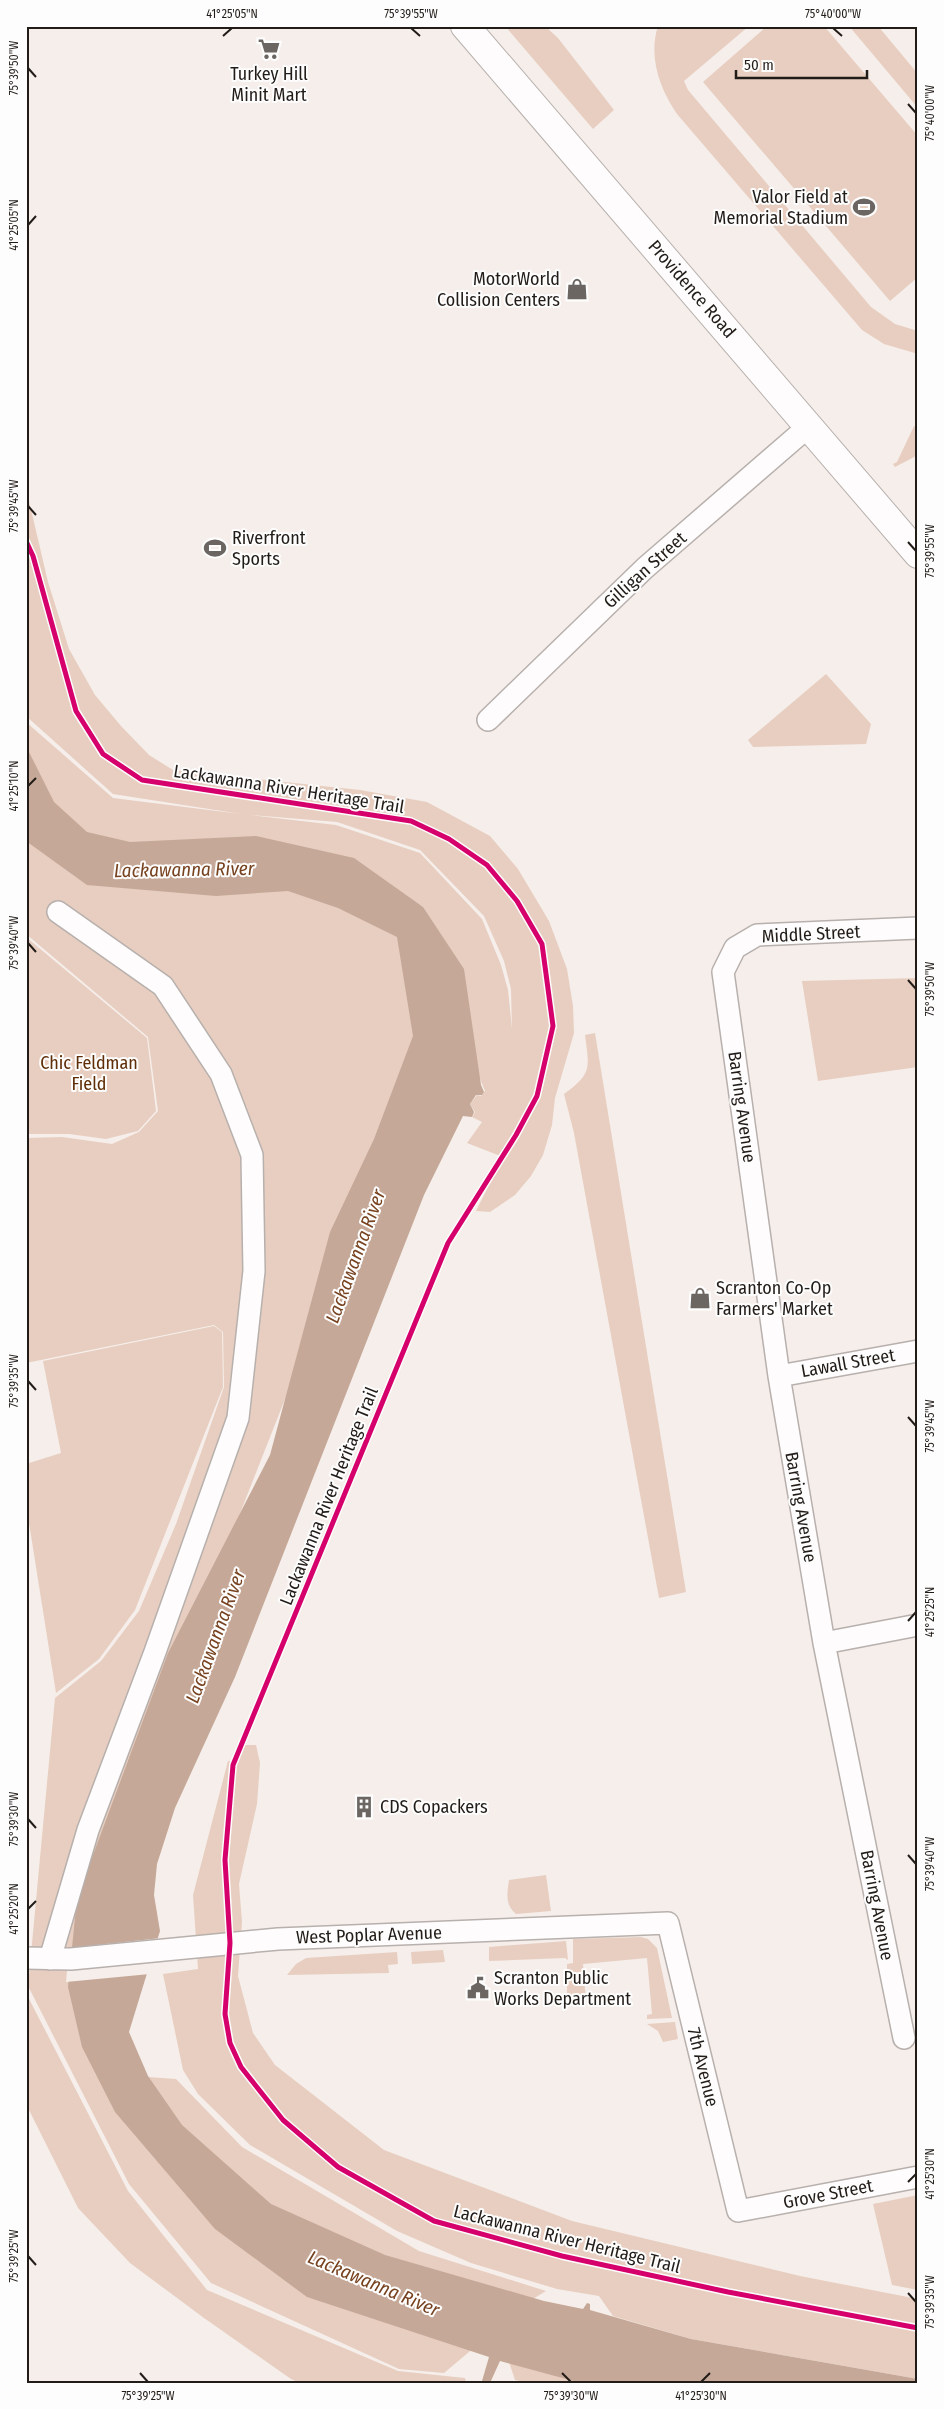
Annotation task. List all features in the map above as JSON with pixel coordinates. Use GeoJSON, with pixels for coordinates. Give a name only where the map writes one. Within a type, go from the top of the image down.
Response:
{"type":"FeatureCollection","features":[{"type":"Feature","properties":{"kind":"main road","name":"Providence Road"},"geometry":{"type":"LineString","coordinates":[[465,26],[918,554]]}},
{"type":"Feature","properties":{"kind":"street","name":"Gilligan Street"},"geometry":{"type":"LineString","coordinates":[[488,720],[645,568],[809,426]]}},
{"type":"Feature","properties":{"kind":"street"},"geometry":{"type":"LineString","coordinates":[[58,912],[163,986],[221,1074],[252,1155],[254,1271],[238,1418],[158,1643],[88,1830],[61,1959]]}},
{"type":"Feature","properties":{"kind":"street","name":"Middle Street"},"geometry":{"type":"LineString","coordinates":[[723,972],[735,948],[757,935],[918,928]]}},
{"type":"Feature","properties":{"kind":"street","name":"Barring Avenue"},"geometry":{"type":"LineString","coordinates":[[723,972],[779,1376],[824,1643],[904,2038]]}},
{"type":"Feature","properties":{"kind":"street","name":"Lawall Street"},"geometry":{"type":"LineString","coordinates":[[779,1376],[918,1351]]}},
{"type":"Feature","properties":{"kind":"street"},"geometry":{"type":"LineString","coordinates":[[824,1643],[918,1625]]}},
{"type":"Feature","properties":{"kind":"street","name":"West Poplar Avenue"},"geometry":{"type":"LineString","coordinates":[[26,1958],[61,1959],[278,1939],[668,1923]]}},
{"type":"Feature","properties":{"kind":"street","name":"7th Avenue"},"geometry":{"type":"LineString","coordinates":[[668,1923],[738,2212]]}},
{"type":"Feature","properties":{"kind":"street","name":"Grove Street"},"geometry":{"type":"LineString","coordinates":[[738,2212],[918,2177]]}},
{"type":"Feature","properties":{"kind":"green space"},"geometry":{"type":"Polygon","coordinates":[[[505,26],[545,26],[558,38],[614,110],[593,129],[505,26]]]}},
{"type":"Feature","properties":{"kind":"green space"},"geometry":{"type":"Polygon","coordinates":[[[658,26],[749,26],[684,81],[688,90],[871,307],[895,324],[918,331],[918,354],[884,344],[862,330],[677,114],[665,94],[657,72],[654,49],[658,26]]]}},
{"type":"Feature","properties":{"kind":"green space","name":"Valor Field at Memorial Stadium"},"geometry":{"type":"Polygon","coordinates":[[[767,26],[824,26],[918,136],[918,277],[890,301],[703,82],[767,26]]]}},
{"type":"Feature","properties":{"kind":"green space"},"geometry":{"type":"Polygon","coordinates":[[[849,26],[878,26],[918,74],[918,108],[849,26]]]}},
{"type":"Feature","properties":{"kind":"green space"},"geometry":{"type":"Polygon","coordinates":[[[914,426],[918,428],[918,455],[895,467],[893,464],[897,462],[914,426]]]}},
{"type":"Feature","properties":{"kind":"green space"},"geometry":{"type":"Polygon","coordinates":[[[26,488],[48,582],[69,649],[95,695],[149,755],[173,770],[360,790],[427,802],[490,836],[518,869],[549,921],[567,969],[573,1006],[574,1033],[555,1098],[552,1125],[543,1155],[531,1176],[515,1195],[490,1212],[476,1211],[503,1157],[467,1143],[482,1122],[472,1117],[475,1112],[470,1104],[477,1095],[481,1096],[485,1091],[476,1069],[298,1366],[159,1719],[120,2075],[176,2079],[242,2147],[419,2251],[546,2291],[531,2300],[444,2373],[399,2369],[211,2283],[129,2184],[28,1986],[55,1698],[101,1661],[139,1611],[176,1524],[224,1387],[223,1332],[214,1325],[26,1363],[26,1138],[62,1137],[112,1144],[139,1132],[158,1111],[148,1037],[26,934],[26,844],[29,845],[29,835],[26,827],[26,722],[113,798],[241,814],[113,794],[26,716],[26,631],[28,625],[26,620],[26,488]],[[250,815],[336,825],[420,853],[482,919],[501,965],[508,990],[512,1029],[511,989],[504,961],[484,916],[420,850],[337,822],[250,815]]]}},
{"type":"Feature","properties":{"kind":"green space"},"geometry":{"type":"Polygon","coordinates":[[[826,674],[871,724],[866,744],[753,747],[748,740],[826,674]]]}},
{"type":"Feature","properties":{"kind":"green space","name":"Chic Feldman Field"},"geometry":{"type":"Polygon","coordinates":[[[26,937],[147,1038],[156,1111],[138,1131],[106,1139],[69,1134],[26,1134],[26,937]]]}},
{"type":"Feature","properties":{"kind":"green space"},"geometry":{"type":"Polygon","coordinates":[[[918,978],[918,1067],[818,1081],[802,981],[918,978]]]}},
{"type":"Feature","properties":{"kind":"green space"},"geometry":{"type":"Polygon","coordinates":[[[595,1033],[686,1592],[659,1598],[574,1133],[564,1094],[584,1075],[588,1062],[585,1035],[595,1033]]]}},
{"type":"Feature","properties":{"kind":"green space"},"geometry":{"type":"Polygon","coordinates":[[[214,1326],[222,1332],[223,1387],[135,1610],[99,1659],[56,1693],[26,1504],[26,1464],[61,1453],[43,1361],[214,1326]]]}},
{"type":"Feature","properties":{"kind":"green space"},"geometry":{"type":"Polygon","coordinates":[[[245,1745],[256,1745],[260,1763],[257,1804],[239,1884],[242,1922],[238,1976],[253,2033],[275,2065],[384,2150],[572,2221],[800,2276],[918,2299],[918,2379],[691,2339],[613,2316],[599,2296],[557,2289],[471,2263],[397,2231],[250,2145],[198,2094],[183,2070],[163,1974],[198,1969],[193,1895],[228,1761],[237,1763],[245,1745]]]}},
{"type":"Feature","properties":{"kind":"green space"},"geometry":{"type":"Polygon","coordinates":[[[546,1875],[551,1911],[516,1914],[512,1911],[507,1895],[509,1880],[546,1875]]]}},
{"type":"Feature","properties":{"kind":"green space"},"geometry":{"type":"Polygon","coordinates":[[[641,1937],[648,1939],[657,1948],[672,2018],[647,2019],[647,2015],[652,2014],[647,1958],[583,1964],[586,2002],[567,2003],[567,1964],[573,1963],[573,1939],[641,1937]]]}},
{"type":"Feature","properties":{"kind":"green space"},"geometry":{"type":"Polygon","coordinates":[[[566,1941],[568,1960],[565,1958],[489,1961],[489,1947],[566,1941]]]}},
{"type":"Feature","properties":{"kind":"green space"},"geometry":{"type":"Polygon","coordinates":[[[443,1950],[445,1962],[412,1964],[411,1952],[443,1950]]]}},
{"type":"Feature","properties":{"kind":"green space"},"geometry":{"type":"Polygon","coordinates":[[[397,1952],[398,1964],[388,1965],[389,1973],[287,1975],[296,1964],[306,1958],[397,1952]]]}},
{"type":"Feature","properties":{"kind":"green space"},"geometry":{"type":"Polygon","coordinates":[[[26,1993],[128,2191],[207,2290],[398,2371],[465,2378],[466,2383],[300,2383],[291,2379],[204,2318],[130,2263],[78,2208],[26,2104],[26,1993]]]}},
{"type":"Feature","properties":{"kind":"green space"},"geometry":{"type":"Polygon","coordinates":[[[675,2022],[678,2039],[663,2042],[658,2031],[647,2024],[675,2022]]]}},
{"type":"Feature","properties":{"kind":"green space"},"geometry":{"type":"Polygon","coordinates":[[[918,2195],[918,2290],[892,2285],[873,2204],[918,2195]]]}},
{"type":"Feature","properties":{"kind":"green space"},"geometry":{"type":"Polygon","coordinates":[[[509,2362],[624,2383],[529,2383],[515,2380],[509,2362]]]}},
{"type":"Feature","properties":{"kind":"water","name":"Lackawanna River"},"geometry":{"type":"Polygon","coordinates":[[[26,746],[54,802],[87,832],[130,842],[256,836],[354,858],[423,907],[464,969],[481,1085],[484,1092],[482,1095],[476,1095],[470,1104],[474,1112],[472,1117],[463,1116],[424,1195],[235,1677],[175,1808],[157,1864],[154,1895],[160,1931],[129,2032],[148,2076],[182,2125],[271,2204],[385,2255],[544,2301],[583,2309],[587,2303],[590,2304],[590,2310],[691,2339],[918,2379],[918,2383],[581,2383],[500,2361],[490,2383],[474,2383],[474,2381],[482,2381],[489,2357],[307,2297],[215,2229],[115,2112],[82,2047],[68,1987],[77,1898],[168,1653],[270,1455],[330,1232],[374,1139],[413,1036],[397,937],[338,908],[288,891],[216,896],[87,885],[26,841],[26,746]]]}},
{"type":"Feature","properties":{"kind":"pier"},"geometry":{"type":"Polygon","coordinates":[[[161,1938],[150,1974],[66,1982],[69,1948],[161,1938]]]}},
{"type":"Feature","properties":{"kind":"cycle path","name":"Lackawanna River Heritage Trail"},"geometry":{"type":"LineString","coordinates":[[26,541],[33,556],[76,711],[103,754],[142,780],[411,821],[449,839],[487,865],[517,901],[542,944],[553,1026],[537,1096],[516,1135],[448,1243],[233,1765],[225,1860],[230,1943],[225,2014],[230,2043],[241,2067],[283,2120],[338,2167],[434,2221],[562,2256],[728,2292],[918,2328]]}},
{"type":"Feature","properties":{"kind":"place","name":"Turkey Hill Minit Mart"},"geometry":{"type":"Point","coordinates":[269,49]}},
{"type":"Feature","properties":{"kind":"place","name":"Valor Field at Memorial Stadium"},"geometry":{"type":"Point","coordinates":[864,207]}},
{"type":"Feature","properties":{"kind":"place","name":"MotorWorld Collision Centers"},"geometry":{"type":"Point","coordinates":[577,289]}},
{"type":"Feature","properties":{"kind":"place","name":"Riverfront Sports"},"geometry":{"type":"Point","coordinates":[215,548]}},
{"type":"Feature","properties":{"kind":"place","name":"Scranton Co-Op Farmers' Market"},"geometry":{"type":"Point","coordinates":[700,1298]}},
{"type":"Feature","properties":{"kind":"place","name":"CDS Copackers"},"geometry":{"type":"Point","coordinates":[364,1807]}},
{"type":"Feature","properties":{"kind":"place","name":"Scranton Public Works Department"},"geometry":{"type":"Point","coordinates":[478,1988]}}]}
